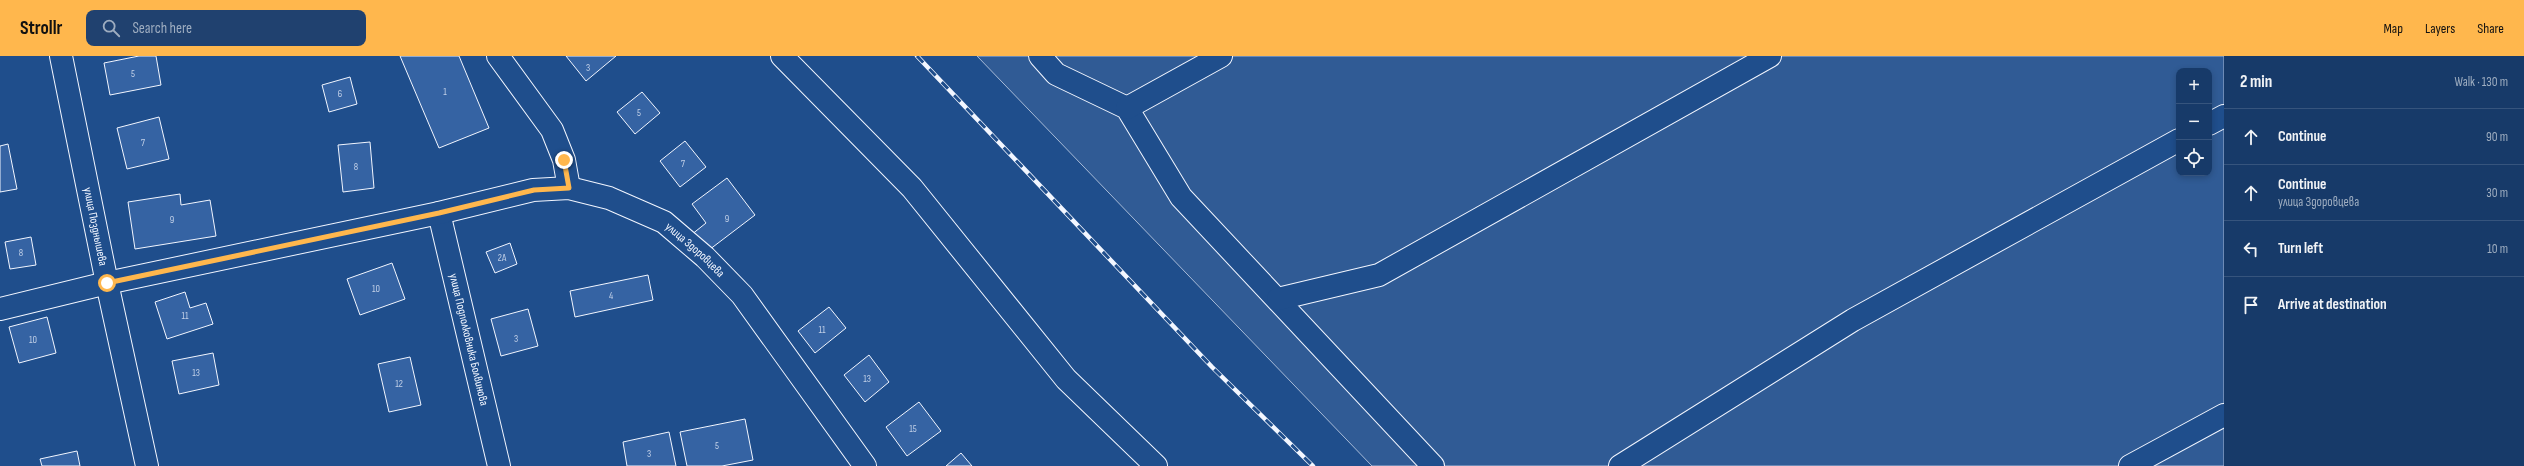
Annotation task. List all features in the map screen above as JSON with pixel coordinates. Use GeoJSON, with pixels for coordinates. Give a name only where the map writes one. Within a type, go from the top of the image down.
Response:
{"type":"FeatureCollection","features":[{"type":"Feature","properties":{"kind":"street","name":"улица Позднышева"},"geometry":{"type":"LineString","coordinates":[[61,56],[107,283],[147,466]]}},
{"type":"Feature","properties":{"kind":"street"},"geometry":{"type":"LineString","coordinates":[[498,56],[552,130],[564,160],[569,188]]}},
{"type":"Feature","properties":{"kind":"street"},"geometry":{"type":"LineString","coordinates":[[782,56],[912,188],[1066,379],[1156,466]]}},
{"type":"Feature","properties":{"kind":"street"},"geometry":{"type":"LineString","coordinates":[[1040,56],[1056,74],[1127,108],[1181,197],[1278,298],[1433,466]]}},
{"type":"Feature","properties":{"kind":"street"},"geometry":{"type":"LineString","coordinates":[[1127,108],[1221,56]]}},
{"type":"Feature","properties":{"kind":"street"},"geometry":{"type":"LineString","coordinates":[[1278,298],[1380,274],[1770,56]]}},
{"type":"Feature","properties":{"kind":"street"},"geometry":{"type":"LineString","coordinates":[[2212,122],[2224,116]]}},
{"type":"Feature","properties":{"kind":"street"},"geometry":{"type":"LineString","coordinates":[[1620,466],[1853,320],[2176,142]]}},
{"type":"Feature","properties":{"kind":"street","name":"улица Здоровцева"},"geometry":{"type":"LineString","coordinates":[[0,309],[107,283],[439,213],[534,190],[569,188],[609,198],[664,222],[705,257],[742,295],[865,466]]}},
{"type":"Feature","properties":{"kind":"street","name":"улица Подполковника Болвинова"},"geometry":{"type":"LineString","coordinates":[[439,213],[499,466]]}},
{"type":"Feature","properties":{"kind":"street"},"geometry":{"type":"LineString","coordinates":[[2130,466],[2224,415]]}},
{"type":"Feature","properties":{"kind":"shaded area"},"geometry":{"type":"Polygon","coordinates":[[[977,56],[2224,56],[2224,466],[1372,466],[977,56]]]}},
{"type":"Feature","properties":{"kind":"building"},"geometry":{"type":"Polygon","coordinates":[[[139,56],[156,56],[161,85],[110,95],[104,63],[139,56]]]}},
{"type":"Feature","properties":{"kind":"building"},"geometry":{"type":"Polygon","coordinates":[[[400,56],[459,56],[489,128],[439,148],[400,56]]]}},
{"type":"Feature","properties":{"kind":"building"},"geometry":{"type":"Polygon","coordinates":[[[566,56],[616,56],[586,81],[566,56]]]}},
{"type":"Feature","properties":{"kind":"building"},"geometry":{"type":"Polygon","coordinates":[[[350,77],[357,104],[329,112],[322,85],[350,77]]]}},
{"type":"Feature","properties":{"kind":"building"},"geometry":{"type":"Polygon","coordinates":[[[642,92],[660,113],[635,134],[617,112],[642,92]]]}},
{"type":"Feature","properties":{"kind":"building"},"geometry":{"type":"Polygon","coordinates":[[[159,117],[169,159],[127,169],[117,128],[159,117]]]}},
{"type":"Feature","properties":{"kind":"building"},"geometry":{"type":"Polygon","coordinates":[[[685,141],[706,167],[680,187],[660,161],[685,141]]]}},
{"type":"Feature","properties":{"kind":"building"},"geometry":{"type":"Polygon","coordinates":[[[370,142],[374,188],[343,192],[338,145],[370,142]]]}},
{"type":"Feature","properties":{"kind":"building"},"geometry":{"type":"Polygon","coordinates":[[[8,144],[17,189],[0,192],[0,146],[8,144]]]}},
{"type":"Feature","properties":{"kind":"building"},"geometry":{"type":"Polygon","coordinates":[[[727,178],[755,215],[705,253],[691,235],[706,223],[692,204],[727,178]]]}},
{"type":"Feature","properties":{"kind":"building"},"geometry":{"type":"Polygon","coordinates":[[[180,194],[181,205],[210,200],[216,236],[135,249],[128,202],[180,194]]]}},
{"type":"Feature","properties":{"kind":"building"},"geometry":{"type":"Polygon","coordinates":[[[31,237],[36,265],[10,269],[5,242],[31,237]]]}},
{"type":"Feature","properties":{"kind":"building"},"geometry":{"type":"Polygon","coordinates":[[[510,243],[517,264],[495,273],[486,252],[510,243]]]}},
{"type":"Feature","properties":{"kind":"building"},"geometry":{"type":"Polygon","coordinates":[[[392,263],[405,299],[360,315],[347,279],[392,263]]]}},
{"type":"Feature","properties":{"kind":"building"},"geometry":{"type":"Polygon","coordinates":[[[648,275],[653,300],[575,317],[570,291],[648,275]]]}},
{"type":"Feature","properties":{"kind":"building"},"geometry":{"type":"Polygon","coordinates":[[[185,292],[190,308],[206,303],[213,324],[167,339],[155,302],[185,292]]]}},
{"type":"Feature","properties":{"kind":"building"},"geometry":{"type":"Polygon","coordinates":[[[829,307],[846,328],[815,353],[798,331],[829,307]]]}},
{"type":"Feature","properties":{"kind":"building"},"geometry":{"type":"Polygon","coordinates":[[[528,309],[538,346],[501,356],[491,319],[528,309]]]}},
{"type":"Feature","properties":{"kind":"building"},"geometry":{"type":"Polygon","coordinates":[[[47,317],[56,353],[19,363],[9,327],[47,317]]]}},
{"type":"Feature","properties":{"kind":"building"},"geometry":{"type":"Polygon","coordinates":[[[213,353],[219,385],[179,394],[172,361],[213,353]]]}},
{"type":"Feature","properties":{"kind":"building"},"geometry":{"type":"Polygon","coordinates":[[[869,355],[889,382],[865,402],[844,375],[869,355]]]}},
{"type":"Feature","properties":{"kind":"building"},"geometry":{"type":"Polygon","coordinates":[[[410,357],[421,405],[389,412],[378,364],[410,357]]]}},
{"type":"Feature","properties":{"kind":"building"},"geometry":{"type":"Polygon","coordinates":[[[919,402],[941,431],[907,456],[886,427],[919,402]]]}},
{"type":"Feature","properties":{"kind":"building"},"geometry":{"type":"Polygon","coordinates":[[[745,419],[753,460],[722,466],[687,466],[680,432],[745,419]]]}},
{"type":"Feature","properties":{"kind":"building"},"geometry":{"type":"Polygon","coordinates":[[[669,432],[676,466],[627,466],[623,442],[669,432]]]}},
{"type":"Feature","properties":{"kind":"building"},"geometry":{"type":"Polygon","coordinates":[[[77,451],[80,466],[42,466],[40,459],[77,451]]]}},
{"type":"Feature","properties":{"kind":"building"},"geometry":{"type":"Polygon","coordinates":[[[961,453],[972,466],[946,466],[961,453]]]}},
{"type":"Feature","properties":{"kind":"railway"},"geometry":{"type":"LineString","coordinates":[[917,56],[1212,367],[1313,466]]}},
{"type":"Feature","properties":{"kind":"route"},"geometry":{"type":"LineString","coordinates":[[107,283],[439,213],[534,190],[569,188],[564,160]]}}]}
